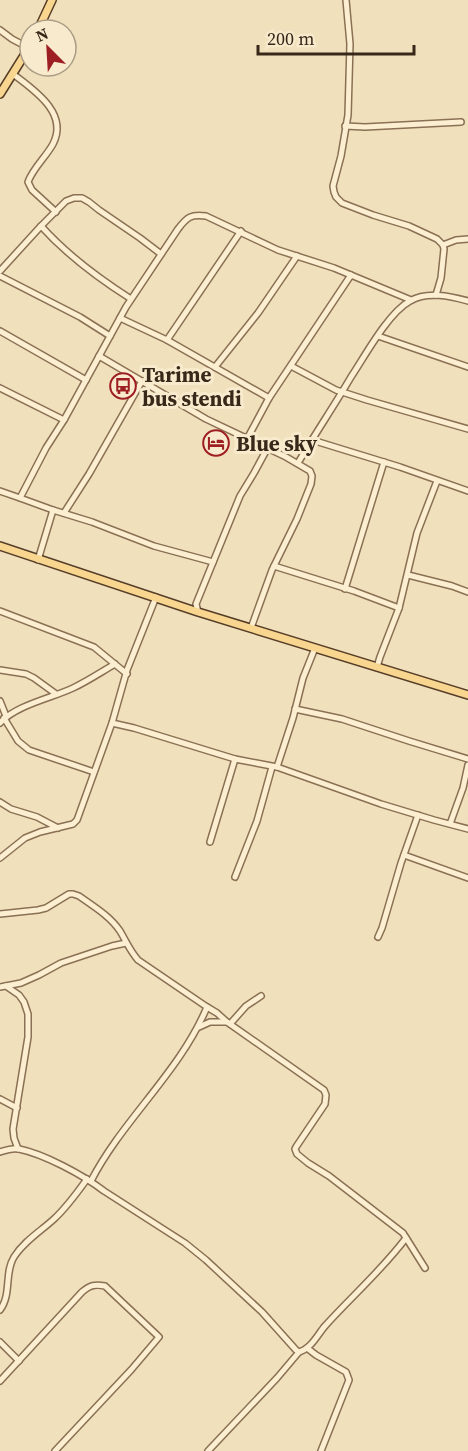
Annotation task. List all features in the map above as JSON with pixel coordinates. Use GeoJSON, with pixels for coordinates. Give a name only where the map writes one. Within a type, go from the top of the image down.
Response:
{"type":"FeatureCollection","features":[{"type":"Feature","properties":{"kind":"main road"},"geometry":{"type":"LineString","coordinates":[[44,18],[52,0]]}},
{"type":"Feature","properties":{"kind":"main road"},"geometry":{"type":"LineString","coordinates":[[0,94],[18,66]]}},
{"type":"Feature","properties":{"kind":"main road"},"geometry":{"type":"LineString","coordinates":[[0,546],[198,612],[468,695]]}},
{"type":"Feature","properties":{"kind":"street"},"geometry":{"type":"LineString","coordinates":[[346,0],[350,44],[348,115],[333,186],[336,197],[342,203],[437,239],[444,249],[441,278],[436,295]]}},
{"type":"Feature","properties":{"kind":"street"},"geometry":{"type":"LineString","coordinates":[[0,30],[18,42]]}},
{"type":"Feature","properties":{"kind":"street"},"geometry":{"type":"LineString","coordinates":[[13,74],[33,89],[54,112],[58,131],[54,143],[28,182],[32,190],[56,212]]}},
{"type":"Feature","properties":{"kind":"street"},"geometry":{"type":"LineString","coordinates":[[345,126],[461,122]]}},
{"type":"Feature","properties":{"kind":"street"},"geometry":{"type":"LineString","coordinates":[[0,271],[40,226],[66,201],[74,198],[82,198],[89,202],[161,254]]}},
{"type":"Feature","properties":{"kind":"street"},"geometry":{"type":"LineString","coordinates":[[20,498],[131,299],[184,221],[190,217],[206,216],[263,243],[316,261],[411,300]]}},
{"type":"Feature","properties":{"kind":"street"},"geometry":{"type":"LineString","coordinates":[[40,226],[98,277],[131,299]]}},
{"type":"Feature","properties":{"kind":"street"},"geometry":{"type":"LineString","coordinates":[[168,340],[241,231]]}},
{"type":"Feature","properties":{"kind":"street"},"geometry":{"type":"LineString","coordinates":[[443,245],[461,238],[468,239]]}},
{"type":"Feature","properties":{"kind":"street"},"geometry":{"type":"LineString","coordinates":[[215,367],[258,313],[297,256]]}},
{"type":"Feature","properties":{"kind":"street"},"geometry":{"type":"LineString","coordinates":[[247,439],[269,398],[351,275]]}},
{"type":"Feature","properties":{"kind":"street"},"geometry":{"type":"LineString","coordinates":[[0,276],[80,317],[110,336]]}},
{"type":"Feature","properties":{"kind":"street"},"geometry":{"type":"LineString","coordinates":[[298,464],[392,316],[411,300],[436,295],[468,301]]}},
{"type":"Feature","properties":{"kind":"street"},"geometry":{"type":"LineString","coordinates":[[120,318],[168,340],[269,398]]}},
{"type":"Feature","properties":{"kind":"street"},"geometry":{"type":"LineString","coordinates":[[0,331],[86,380]]}},
{"type":"Feature","properties":{"kind":"street"},"geometry":{"type":"LineString","coordinates":[[378,336],[468,367]]}},
{"type":"Feature","properties":{"kind":"street"},"geometry":{"type":"LineString","coordinates":[[99,356],[206,419],[310,471],[311,484],[274,566],[251,628]]}},
{"type":"Feature","properties":{"kind":"street"},"geometry":{"type":"LineString","coordinates":[[291,366],[342,392],[468,429]]}},
{"type":"Feature","properties":{"kind":"street"},"geometry":{"type":"LineString","coordinates":[[64,513],[142,381]]}},
{"type":"Feature","properties":{"kind":"street"},"geometry":{"type":"LineString","coordinates":[[0,388],[64,420]]}},
{"type":"Feature","properties":{"kind":"street"},"geometry":{"type":"LineString","coordinates":[[312,440],[468,491]]}},
{"type":"Feature","properties":{"kind":"street"},"geometry":{"type":"LineString","coordinates":[[198,612],[196,604],[240,496],[267,449]]}},
{"type":"Feature","properties":{"kind":"street"},"geometry":{"type":"LineString","coordinates":[[345,589],[384,462]]}},
{"type":"Feature","properties":{"kind":"street"},"geometry":{"type":"LineString","coordinates":[[377,667],[399,608],[417,533],[437,481]]}},
{"type":"Feature","properties":{"kind":"street"},"geometry":{"type":"LineString","coordinates":[[0,491],[154,546],[213,562]]}},
{"type":"Feature","properties":{"kind":"street"},"geometry":{"type":"LineString","coordinates":[[38,560],[53,510]]}},
{"type":"Feature","properties":{"kind":"street"},"geometry":{"type":"LineString","coordinates":[[274,566],[399,608]]}},
{"type":"Feature","properties":{"kind":"street"},"geometry":{"type":"LineString","coordinates":[[408,575],[468,592]]}},
{"type":"Feature","properties":{"kind":"street"},"geometry":{"type":"LineString","coordinates":[[0,858],[25,838],[73,824],[77,820],[112,723],[126,674],[156,597]]}},
{"type":"Feature","properties":{"kind":"street"},"geometry":{"type":"LineString","coordinates":[[0,618],[3,612],[94,647],[126,674]]}},
{"type":"Feature","properties":{"kind":"street"},"geometry":{"type":"LineString","coordinates":[[235,877],[257,821],[295,709],[303,678],[315,648]]}},
{"type":"Feature","properties":{"kind":"street"},"geometry":{"type":"LineString","coordinates":[[3,719],[72,689],[115,664]]}},
{"type":"Feature","properties":{"kind":"street"},"geometry":{"type":"LineString","coordinates":[[0,670],[26,674],[56,694]]}},
{"type":"Feature","properties":{"kind":"street"},"geometry":{"type":"LineString","coordinates":[[0,700],[3,719],[18,741],[29,750],[94,772]]}},
{"type":"Feature","properties":{"kind":"street"},"geometry":{"type":"LineString","coordinates":[[295,709],[342,719],[468,759]]}},
{"type":"Feature","properties":{"kind":"street"},"geometry":{"type":"LineString","coordinates":[[112,723],[235,759],[274,767],[418,815],[468,829]]}},
{"type":"Feature","properties":{"kind":"street"},"geometry":{"type":"LineString","coordinates":[[210,842],[235,759]]}},
{"type":"Feature","properties":{"kind":"street"},"geometry":{"type":"LineString","coordinates":[[450,824],[463,788],[468,765]]}},
{"type":"Feature","properties":{"kind":"street"},"geometry":{"type":"LineString","coordinates":[[0,802],[58,828]]}},
{"type":"Feature","properties":{"kind":"street"},"geometry":{"type":"LineString","coordinates":[[378,937],[418,815]]}},
{"type":"Feature","properties":{"kind":"street"},"geometry":{"type":"LineString","coordinates":[[404,855],[468,878]]}},
{"type":"Feature","properties":{"kind":"street"},"geometry":{"type":"LineString","coordinates":[[0,914],[46,908],[69,894],[73,894],[111,920],[138,960],[317,1084],[324,1090],[325,1104],[296,1147],[297,1154],[403,1233],[425,1268]]}},
{"type":"Feature","properties":{"kind":"street"},"geometry":{"type":"LineString","coordinates":[[3,986],[21,983],[61,963],[126,943]]}},
{"type":"Feature","properties":{"kind":"street"},"geometry":{"type":"LineString","coordinates":[[3,986],[19,996],[28,1014],[28,1037],[13,1129],[18,1149]]}},
{"type":"Feature","properties":{"kind":"street"},"geometry":{"type":"LineString","coordinates":[[198,1028],[210,1022],[229,1023],[246,1006],[261,996]]}},
{"type":"Feature","properties":{"kind":"street"},"geometry":{"type":"LineString","coordinates":[[0,1310],[8,1289],[9,1268],[15,1255],[22,1246],[55,1218],[89,1180],[198,1028],[207,1007]]}},
{"type":"Feature","properties":{"kind":"street"},"geometry":{"type":"LineString","coordinates":[[0,1099],[17,1108]]}},
{"type":"Feature","properties":{"kind":"street"},"geometry":{"type":"LineString","coordinates":[[0,1152],[18,1149],[50,1160],[89,1180],[185,1243],[262,1312],[299,1352]]}},
{"type":"Feature","properties":{"kind":"street"},"geometry":{"type":"LineString","coordinates":[[208,1451],[299,1352],[308,1348],[325,1326],[392,1256],[406,1238]]}},
{"type":"Feature","properties":{"kind":"street"},"geometry":{"type":"LineString","coordinates":[[0,1381],[82,1292],[96,1284],[105,1286],[159,1337],[55,1451]]}},
{"type":"Feature","properties":{"kind":"street"},"geometry":{"type":"LineString","coordinates":[[0,1342],[19,1361]]}},
{"type":"Feature","properties":{"kind":"street"},"geometry":{"type":"LineString","coordinates":[[308,1348],[346,1372],[350,1380],[321,1451]]}},
{"type":"Feature","properties":{"kind":"place","name":"Tarime bus stendi"},"geometry":{"type":"Point","coordinates":[123,386]}},
{"type":"Feature","properties":{"kind":"place","name":"Blue sky"},"geometry":{"type":"Point","coordinates":[216,443]}}]}
